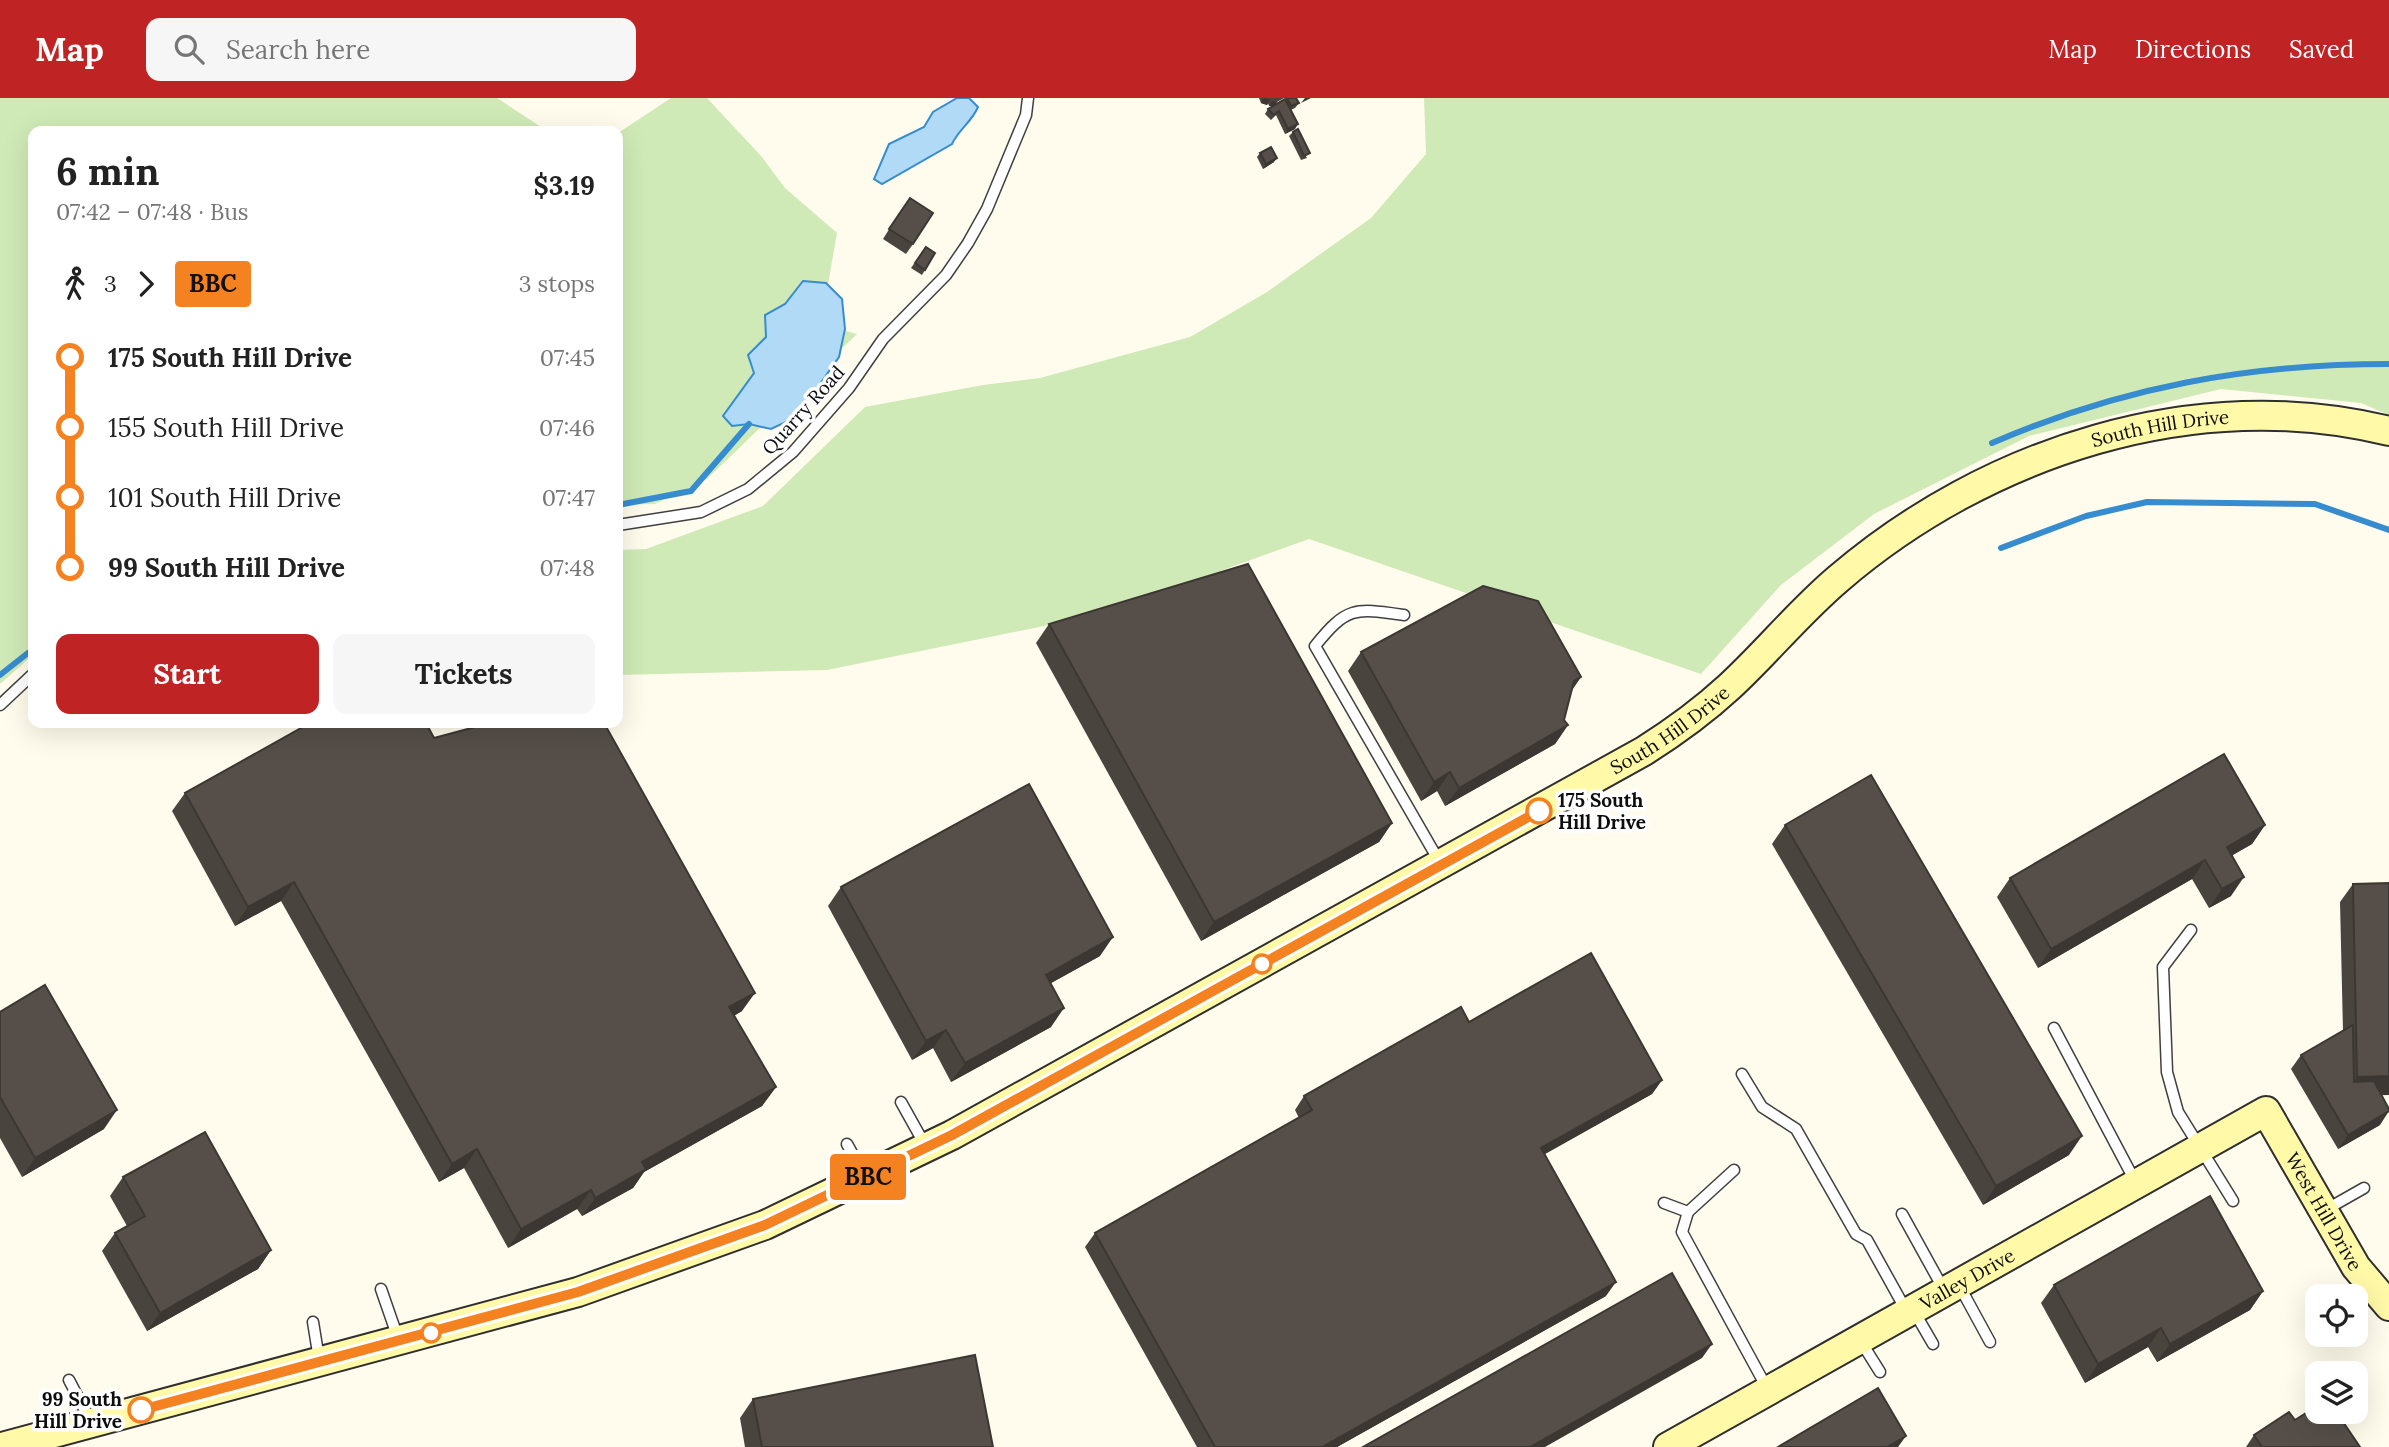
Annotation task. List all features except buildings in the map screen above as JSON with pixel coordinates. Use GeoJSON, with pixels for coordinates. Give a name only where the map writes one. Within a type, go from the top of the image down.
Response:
{"type":"FeatureCollection","features":[{"type":"Feature","properties":{"kind":"street","name":"South Hill Drive"},"geometry":{"type":"LineString","coordinates":[[2,1447],[578,1292],[765,1225],[928,1148],[1441,865],[1663,739],[1729,687],[1804,610],[1851,568],[1921,519],[1995,478],[2095,441],[2198,419],[2240,415],[2300,417],[2389,431]]}},
{"type":"Feature","properties":{"kind":"street","name":"Valley Drive"},"geometry":{"type":"LineString","coordinates":[[1668,1447],[2266,1111]]}},
{"type":"Feature","properties":{"kind":"street","name":"West Hill Drive"},"geometry":{"type":"LineString","coordinates":[[2266,1111],[2364,1280],[2389,1306]]}},
{"type":"Feature","properties":{"kind":"lane","name":"Quarry Road"},"geometry":{"type":"LineString","coordinates":[[623,524],[701,512],[748,489],[793,452],[821,422],[883,340],[924,302],[968,243],[987,209],[1026,115],[1028,98]]}},
{"type":"Feature","properties":{"kind":"lane"},"geometry":{"type":"LineString","coordinates":[[1404,615],[1366,609],[1336,619],[1315,646],[1441,865]]}},
{"type":"Feature","properties":{"kind":"lane"},"geometry":{"type":"LineString","coordinates":[[0,705],[28,679]]}},
{"type":"Feature","properties":{"kind":"lane"},"geometry":{"type":"LineString","coordinates":[[2191,930],[2163,967],[2163,1023],[2167,1072],[2178,1112],[2233,1201]]}},
{"type":"Feature","properties":{"kind":"lane"},"geometry":{"type":"LineString","coordinates":[[2054,1028],[2137,1183]]}},
{"type":"Feature","properties":{"kind":"lane"},"geometry":{"type":"LineString","coordinates":[[1742,1074],[1762,1107],[1796,1129],[1856,1234],[1867,1240],[1933,1344]]}},
{"type":"Feature","properties":{"kind":"lane"},"geometry":{"type":"LineString","coordinates":[[901,1102],[928,1148]]}},
{"type":"Feature","properties":{"kind":"lane"},"geometry":{"type":"LineString","coordinates":[[847,1144],[866,1178]]}},
{"type":"Feature","properties":{"kind":"lane"},"geometry":{"type":"LineString","coordinates":[[1734,1170],[1688,1212],[1682,1233],[1768,1391]]}},
{"type":"Feature","properties":{"kind":"lane"},"geometry":{"type":"LineString","coordinates":[[2323,1211],[2364,1188]]}},
{"type":"Feature","properties":{"kind":"lane"},"geometry":{"type":"LineString","coordinates":[[1664,1203],[1688,1212]]}},
{"type":"Feature","properties":{"kind":"lane"},"geometry":{"type":"LineString","coordinates":[[1902,1214],[1990,1342]]}},
{"type":"Feature","properties":{"kind":"lane"},"geometry":{"type":"LineString","coordinates":[[381,1289],[400,1342]]}},
{"type":"Feature","properties":{"kind":"lane"},"geometry":{"type":"LineString","coordinates":[[313,1322],[320,1363]]}},
{"type":"Feature","properties":{"kind":"lane"},"geometry":{"type":"LineString","coordinates":[[1860,1339],[1880,1372]]}},
{"type":"Feature","properties":{"kind":"lane"},"geometry":{"type":"LineString","coordinates":[[69,1380],[91,1422]]}},
{"type":"Feature","properties":{"kind":"green space"},"geometry":{"type":"Polygon","coordinates":[[[0,98],[497,98],[539,126],[28,126],[28,659],[0,684],[0,98]]]}},
{"type":"Feature","properties":{"kind":"green space"},"geometry":{"type":"Polygon","coordinates":[[[671,98],[707,98],[762,157],[785,188],[837,233],[821,324],[857,334],[707,479],[655,504],[623,505],[623,130],[671,98]]]}},
{"type":"Feature","properties":{"kind":"green space"},"geometry":{"type":"Polygon","coordinates":[[[1424,98],[2389,98],[2389,415],[2361,403],[2221,389],[2029,436],[1874,514],[1781,585],[1701,674],[1309,539],[1098,615],[827,670],[623,675],[623,550],[646,549],[763,506],[865,407],[983,385],[1040,378],[1190,337],[1267,292],[1371,218],[1426,154],[1424,98]]]}},
{"type":"Feature","properties":{"kind":"water"},"geometry":{"type":"Polygon","coordinates":[[[957,98],[969,98],[978,107],[952,144],[882,184],[874,179],[889,144],[924,127],[933,112],[957,98]]]}},
{"type":"Feature","properties":{"kind":"water"},"geometry":{"type":"Polygon","coordinates":[[[803,281],[826,283],[842,299],[845,329],[839,357],[815,391],[786,422],[771,429],[749,424],[732,426],[723,416],[754,373],[748,355],[766,337],[765,315],[785,304],[803,281]]]}},
{"type":"Feature","properties":{"kind":"waterway"},"geometry":{"type":"LineString","coordinates":[[1992,443],[2089,407],[2186,382],[2286,368],[2389,364]]}},
{"type":"Feature","properties":{"kind":"waterway"},"geometry":{"type":"LineString","coordinates":[[623,504],[691,491],[749,424]]}},
{"type":"Feature","properties":{"kind":"waterway"},"geometry":{"type":"LineString","coordinates":[[2001,548],[2086,516],[2147,502],[2315,504],[2389,530]]}},
{"type":"Feature","properties":{"kind":"waterway"},"geometry":{"type":"LineString","coordinates":[[0,675],[28,653]]}},
{"type":"Feature","properties":{"kind":"bus line","name":"BBC"},"geometry":{"type":"LineString","coordinates":[[141,1410],[578,1292],[765,1225],[952,1135],[1539,811]]}},
{"type":"Feature","properties":{"kind":"place","name":"175 South Hill Drive"},"geometry":{"type":"Point","coordinates":[1539,811]}},
{"type":"Feature","properties":{"kind":"place","name":"99 South Hill Drive"},"geometry":{"type":"Point","coordinates":[141,1410]}}]}
